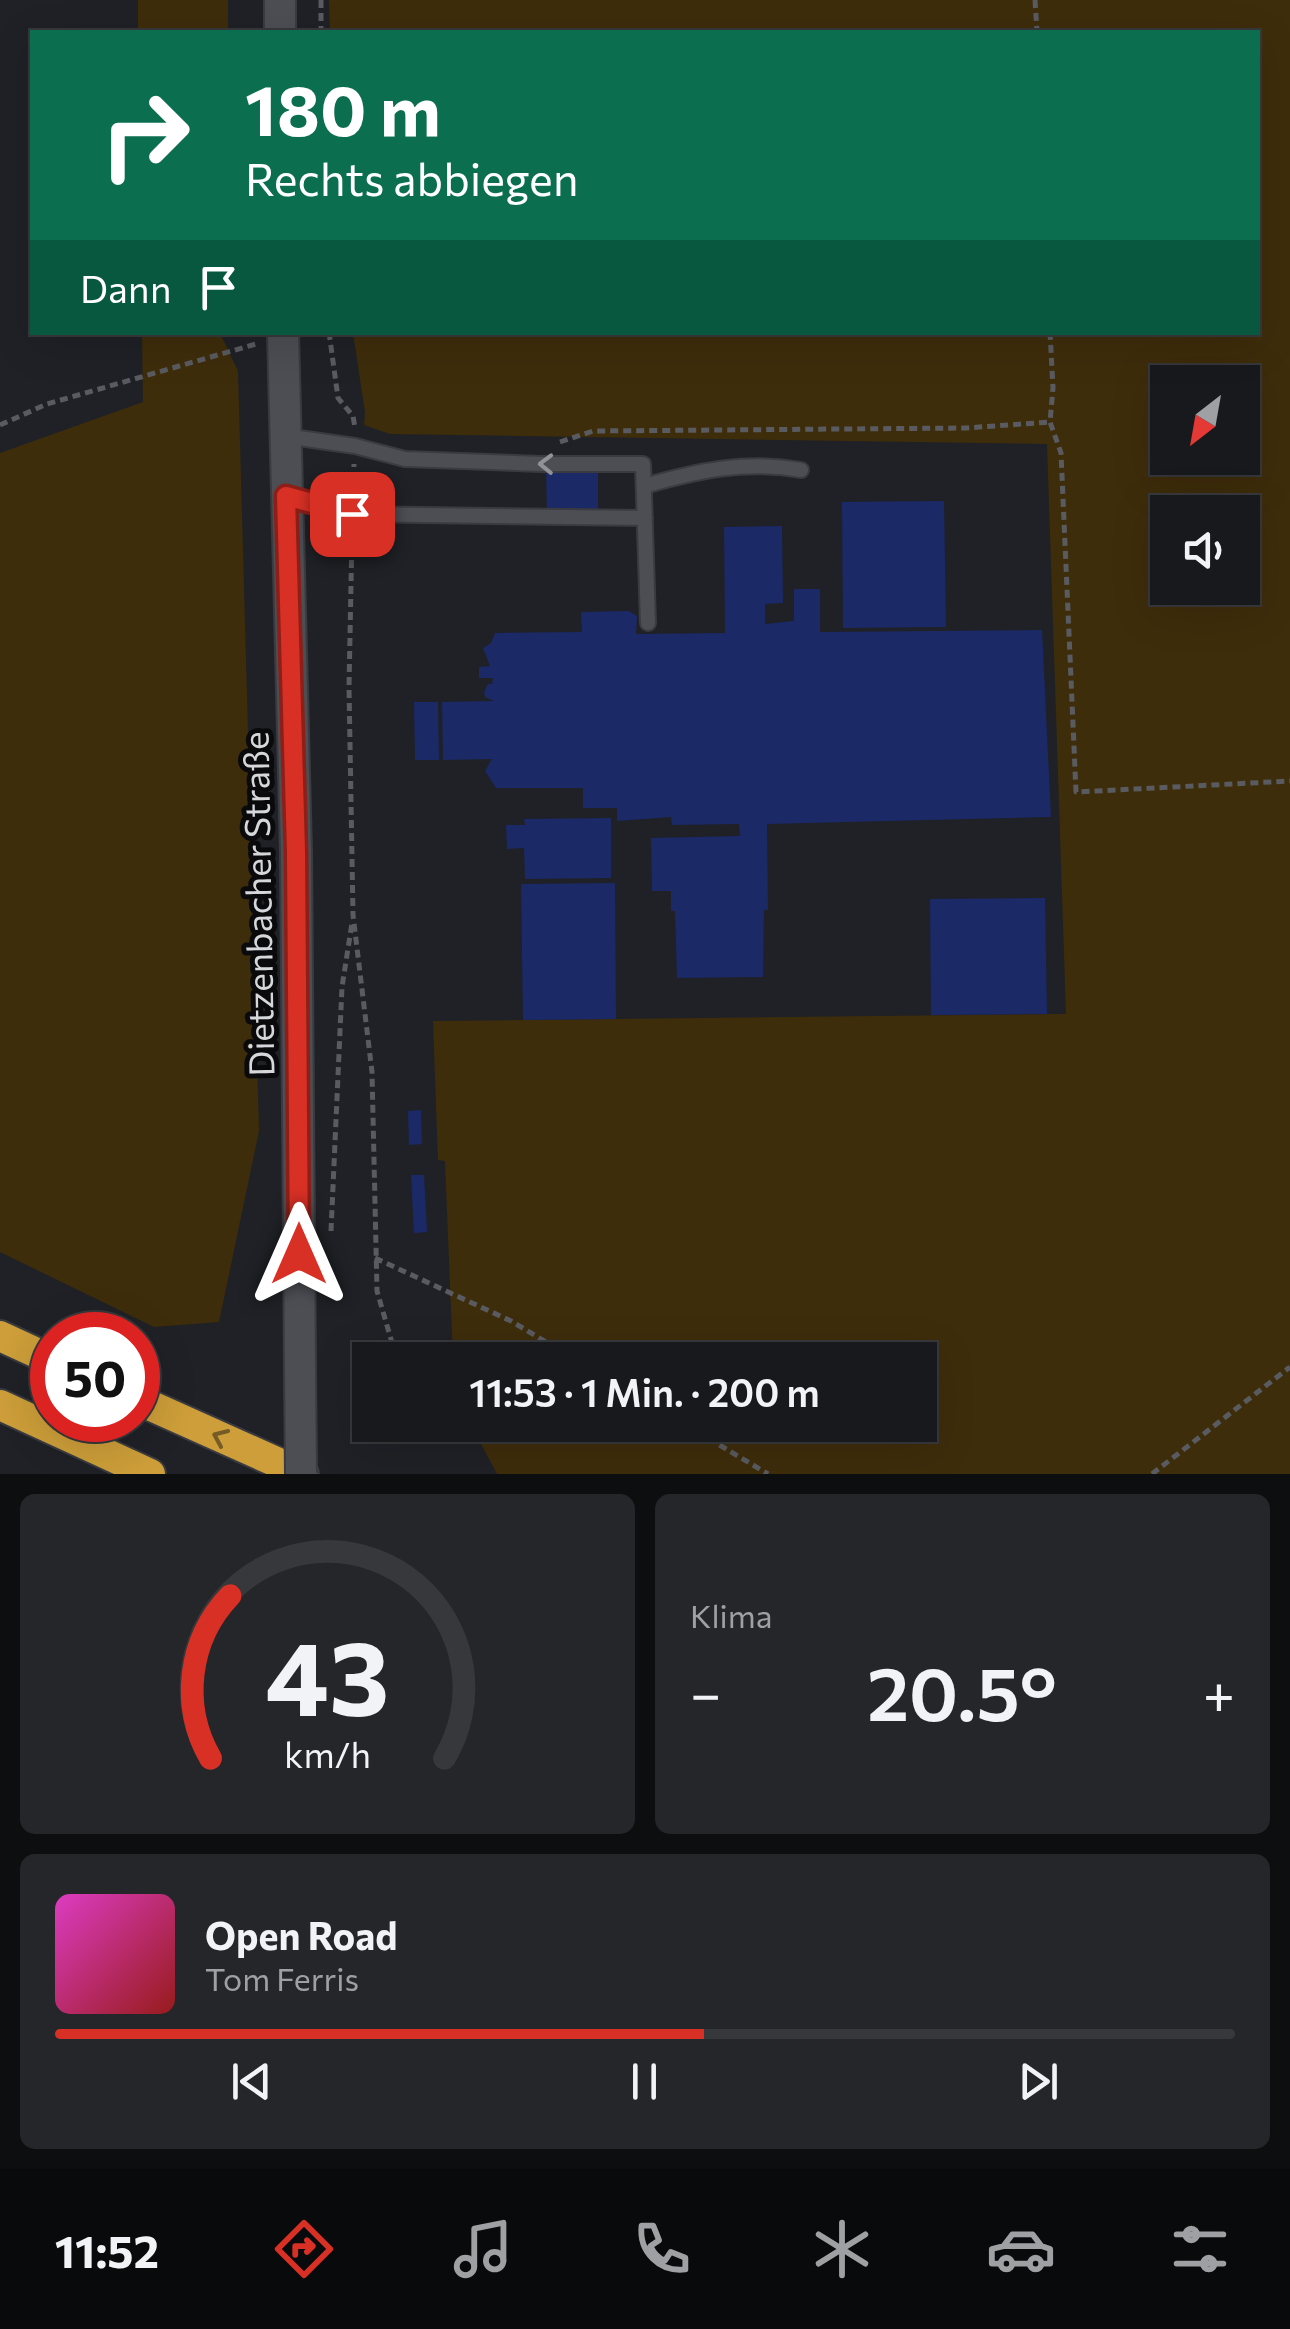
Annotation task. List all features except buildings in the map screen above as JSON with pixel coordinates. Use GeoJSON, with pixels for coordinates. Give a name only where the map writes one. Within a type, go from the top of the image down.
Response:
{"type":"FeatureCollection","features":[{"type":"Feature","properties":{"kind":"highway"},"geometry":{"type":"LineString","coordinates":[[0,1336],[30,1350]]}},
{"type":"Feature","properties":{"kind":"highway"},"geometry":{"type":"LineString","coordinates":[[0,1405],[150,1474]]}},
{"type":"Feature","properties":{"kind":"highway"},"geometry":{"type":"LineString","coordinates":[[160,1410],[302,1474]]}},
{"type":"Feature","properties":{"kind":"main road"},"geometry":{"type":"LineString","coordinates":[[280,0],[280,30]]}},
{"type":"Feature","properties":{"kind":"main road","name":"Dietzenbacher Straße"},"geometry":{"type":"LineString","coordinates":[[283,335],[296,852],[302,1474]]}},
{"type":"Feature","properties":{"kind":"lane"},"geometry":{"type":"LineString","coordinates":[[284,436],[355,446],[405,459],[643,464],[648,623]]}},
{"type":"Feature","properties":{"kind":"lane"},"geometry":{"type":"LineString","coordinates":[[644,486],[705,469],[766,464],[801,470]]}},
{"type":"Feature","properties":{"kind":"lane"},"geometry":{"type":"LineString","coordinates":[[286,496],[352,514],[644,518]]}},
{"type":"Feature","properties":{"kind":"path"},"geometry":{"type":"LineString","coordinates":[[320,0],[321,30]]}},
{"type":"Feature","properties":{"kind":"path"},"geometry":{"type":"LineString","coordinates":[[1035,0],[1037,30]]}},
{"type":"Feature","properties":{"kind":"path"},"geometry":{"type":"LineString","coordinates":[[0,425],[47,404],[280,335]]}},
{"type":"Feature","properties":{"kind":"path"},"geometry":{"type":"LineString","coordinates":[[329,335],[334,382],[338,398],[353,416],[355,446],[348,687],[353,915],[372,1072],[375,1258],[378,1290],[393,1342]]}},
{"type":"Feature","properties":{"kind":"path"},"geometry":{"type":"LineString","coordinates":[[1050,335],[1050,422],[1061,453],[1076,792],[1290,781]]}},
{"type":"Feature","properties":{"kind":"path"},"geometry":{"type":"LineString","coordinates":[[541,464],[544,448],[593,431],[966,428],[1050,422]]}},
{"type":"Feature","properties":{"kind":"path"},"geometry":{"type":"LineString","coordinates":[[330,1246],[342,987],[353,915]]}},
{"type":"Feature","properties":{"kind":"path"},"geometry":{"type":"LineString","coordinates":[[375,1258],[511,1321],[546,1342]]}},
{"type":"Feature","properties":{"kind":"path"},"geometry":{"type":"LineString","coordinates":[[1152,1474],[1290,1367]]}},
{"type":"Feature","properties":{"kind":"path"},"geometry":{"type":"LineString","coordinates":[[714,1442],[768,1474]]}},
{"type":"Feature","properties":{"kind":"shaded area"},"geometry":{"type":"Polygon","coordinates":[[[138,0],[228,0],[228,30],[138,30],[138,0]]]}},
{"type":"Feature","properties":{"kind":"shaded area"},"geometry":{"type":"Polygon","coordinates":[[[329,0],[1290,0],[1290,1474],[497,1474],[480,1442],[937,1442],[937,1342],[452,1342],[445,1161],[438,1160],[433,1021],[1066,1014],[1047,444],[390,434],[364,425],[353,335],[1260,335],[1260,30],[330,30],[329,0]]]}},
{"type":"Feature","properties":{"kind":"shaded area"},"geometry":{"type":"Polygon","coordinates":[[[142,335],[221,335],[238,371],[259,1131],[219,1322],[160,1327],[160,1312],[123,1312],[0,1252],[0,453],[143,402],[142,335]]]}},
{"type":"Feature","properties":{"kind":"route"},"geometry":{"type":"LineString","coordinates":[[299,1254],[296,852],[286,496],[352,514]]}}]}
